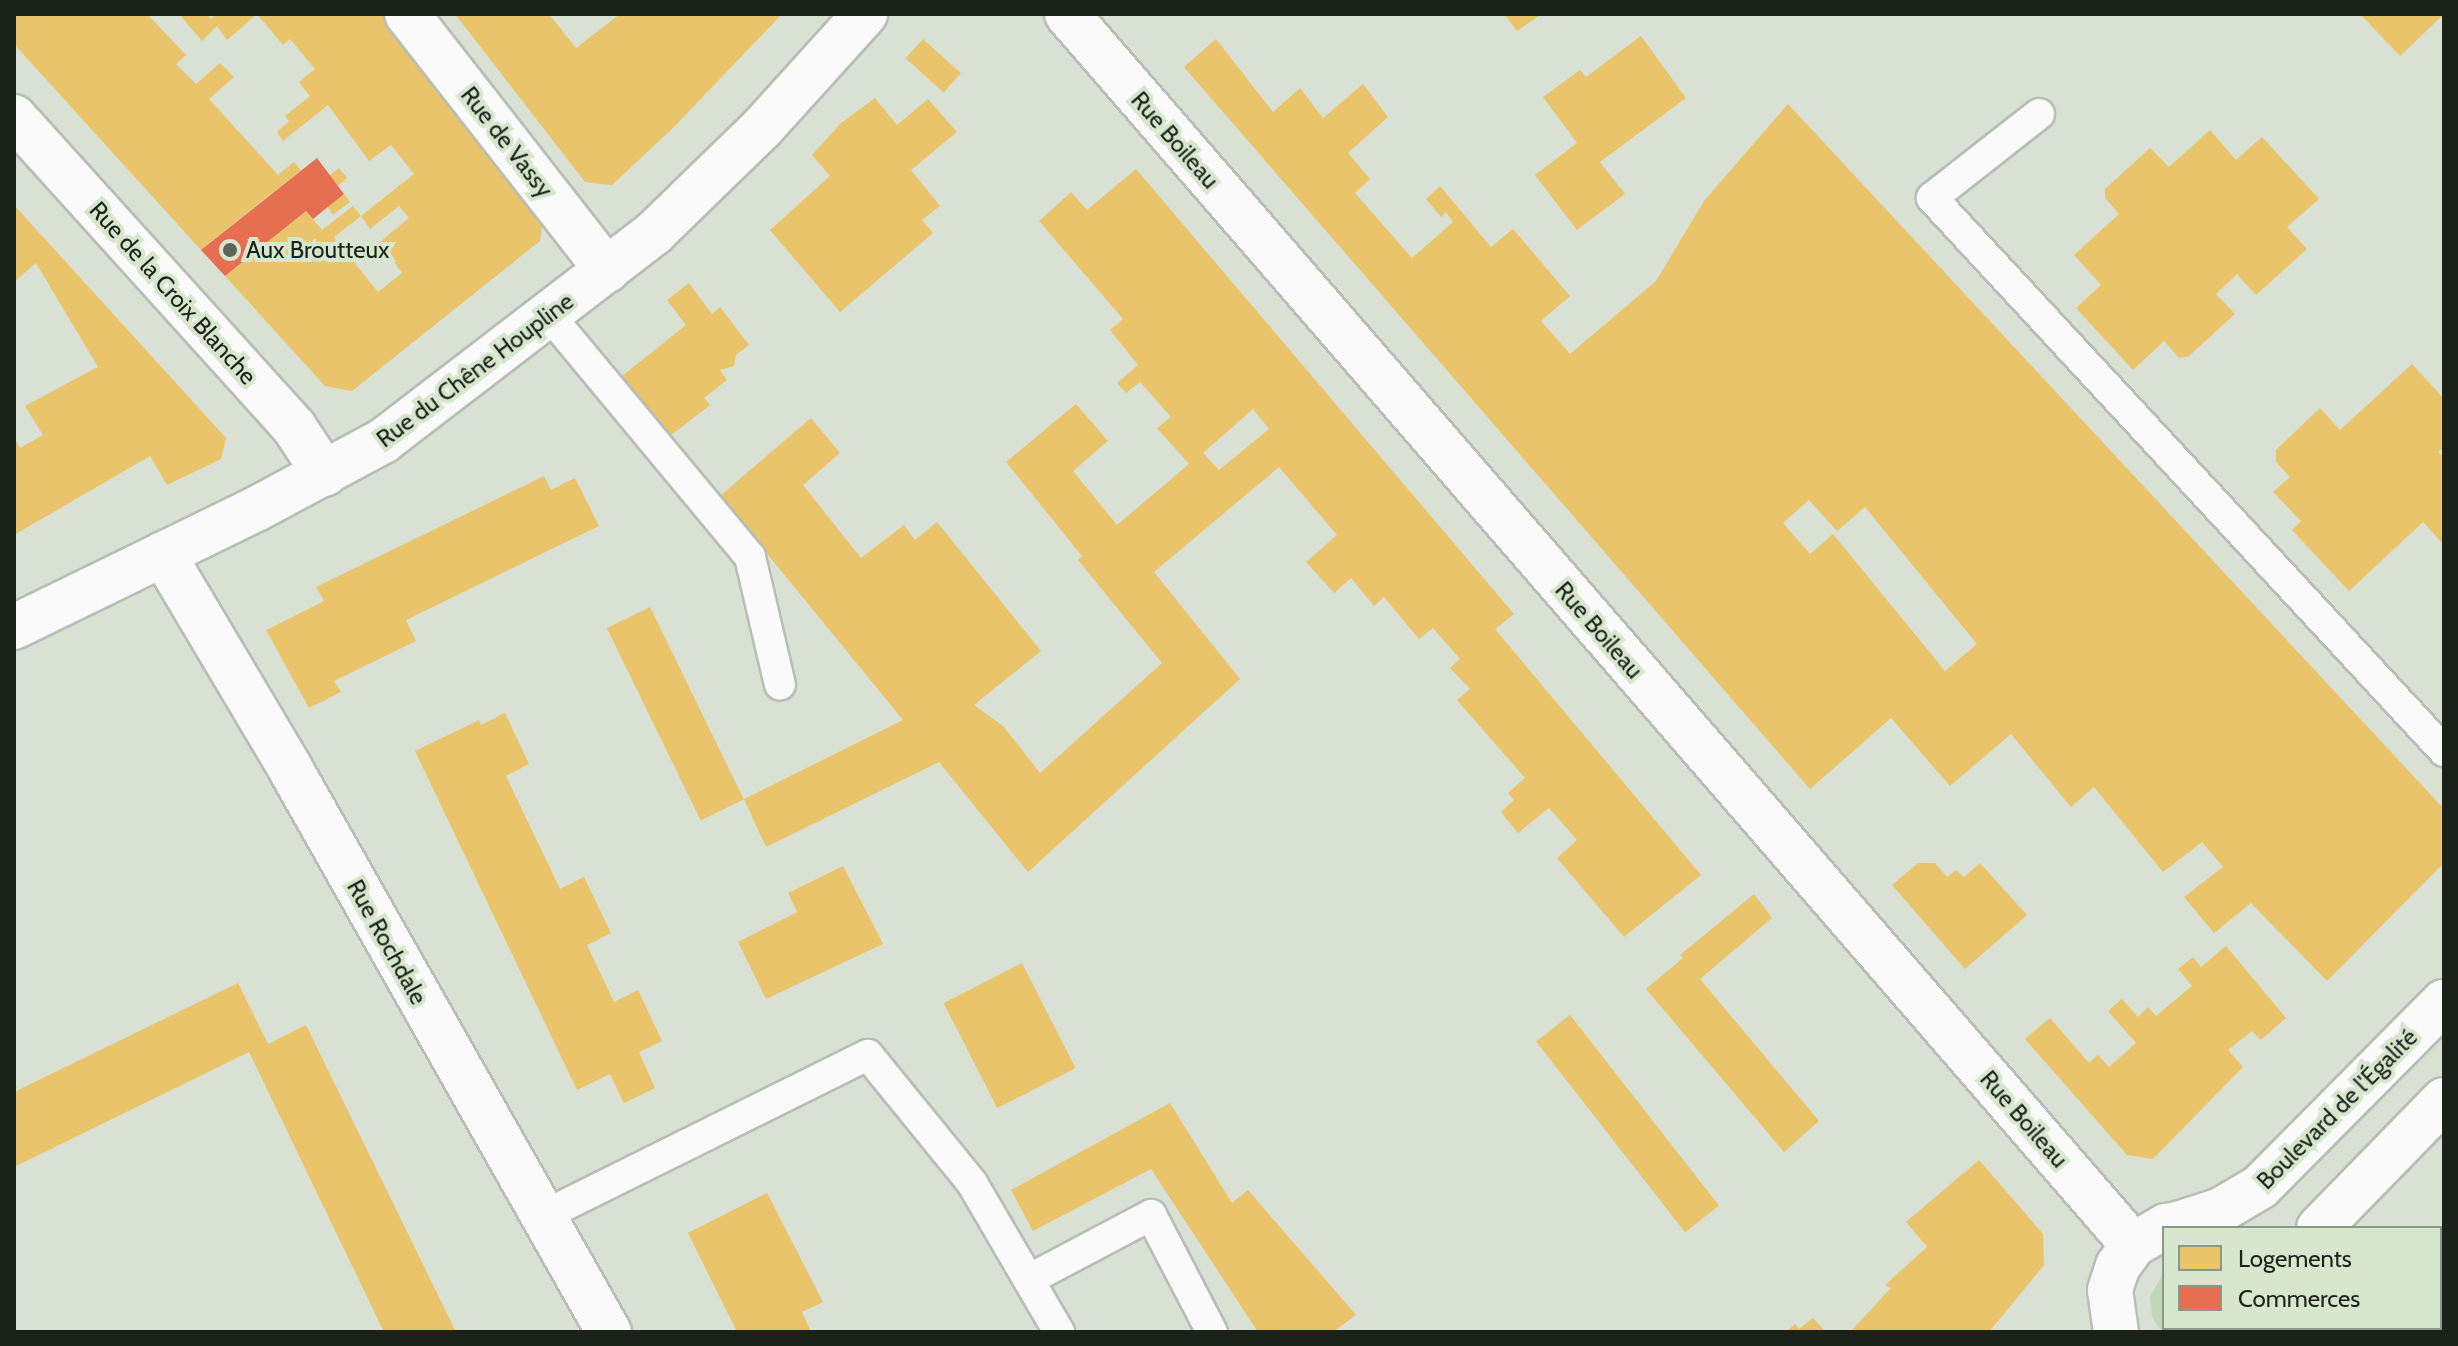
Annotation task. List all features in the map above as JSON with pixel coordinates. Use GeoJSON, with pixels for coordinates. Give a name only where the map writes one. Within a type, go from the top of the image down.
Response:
{"type":"FeatureCollection","features":[{"type":"Feature","properties":{"kind":"street","name":"Rue de Vassy"},"geometry":{"type":"LineString","coordinates":[[407,14],[607,270]]}},
{"type":"Feature","properties":{"kind":"street","name":"Rue du Chêne Houpline"},"geometry":{"type":"LineString","coordinates":[[14,627],[325,474],[383,441],[550,316],[693,197],[865,14]]}},
{"type":"Feature","properties":{"kind":"street","name":"Rue Boileau"},"geometry":{"type":"LineString","coordinates":[[1067,14],[2133,1245]]}},
{"type":"Feature","properties":{"kind":"street","name":"Rue de la Croix Blanche"},"geometry":{"type":"LineString","coordinates":[[14,117],[294,427],[325,474]]}},
{"type":"Feature","properties":{"kind":"street","name":"Rue Rochdale"},"geometry":{"type":"LineString","coordinates":[[163,554],[291,770],[541,1217],[609,1332]]}},
{"type":"Feature","properties":{"kind":"street","name":"Boulevard de l'Égalité"},"geometry":{"type":"LineString","coordinates":[[2197,1226],[2260,1187],[2444,1002]]}},
{"type":"Feature","properties":{"kind":"street"},"geometry":{"type":"LineString","coordinates":[[2321,1226],[2440,1112]]}},
{"type":"Feature","properties":{"kind":"street","name":"Boulevard de l'Égalité"},"geometry":{"type":"LineString","coordinates":[[2133,1245],[2154,1231],[2162,1230]]}},
{"type":"Feature","properties":{"kind":"street"},"geometry":{"type":"LineString","coordinates":[[2100,1332],[2113,1311],[2118,1266],[2133,1245]]}},
{"type":"Feature","properties":{"kind":"lane"},"geometry":{"type":"LineString","coordinates":[[2039,114],[1932,198],[2444,751]]}},
{"type":"Feature","properties":{"kind":"lane"},"geometry":{"type":"LineString","coordinates":[[550,316],[750,557],[780,685]]}},
{"type":"Feature","properties":{"kind":"lane"},"geometry":{"type":"LineString","coordinates":[[541,1217],[868,1055],[972,1183],[1059,1332]]}},
{"type":"Feature","properties":{"kind":"lane"},"geometry":{"type":"LineString","coordinates":[[1030,1279],[1151,1215],[1212,1332]]}},
{"type":"Feature","properties":{"kind":"green space"},"geometry":{"type":"Polygon","coordinates":[[[2162,1276],[2162,1330],[2220,1330],[2162,1332],[2152,1317],[2150,1297],[2162,1276]]]}},
{"type":"Feature","properties":{"kind":"building: Logements"},"geometry":{"type":"Polygon","coordinates":[[[14,14],[147,14],[186,55],[176,64],[196,84],[220,63],[234,77],[209,99],[278,175],[294,162],[301,170],[201,250],[14,44],[14,14]]]}},
{"type":"Feature","properties":{"kind":"building: Logements"},"geometry":{"type":"Polygon","coordinates":[[[179,14],[207,14],[211,19],[217,14],[257,14],[227,40],[217,26],[202,41],[179,14]]]}},
{"type":"Feature","properties":{"kind":"building: Logements"},"geometry":{"type":"Polygon","coordinates":[[[257,14],[388,14],[544,213],[540,241],[352,391],[325,386],[225,276],[306,211],[322,230],[353,206],[361,216],[414,174],[391,145],[369,161],[328,105],[283,141],[277,132],[289,121],[285,116],[310,96],[299,82],[315,69],[290,39],[283,45],[257,14]],[[399,206],[370,229],[361,216],[334,237],[378,292],[402,273],[380,242],[409,218],[399,206]]]}},
{"type":"Feature","properties":{"kind":"building: Logements"},"geometry":{"type":"Polygon","coordinates":[[[455,14],[549,14],[576,48],[620,14],[782,14],[674,127],[612,185],[585,182],[455,14]]]}},
{"type":"Feature","properties":{"kind":"building: Logements"},"geometry":{"type":"Polygon","coordinates":[[[1504,14],[1541,14],[1517,31],[1504,14]]]}},
{"type":"Feature","properties":{"kind":"building: Logements"},"geometry":{"type":"Polygon","coordinates":[[[2360,14],[2444,14],[2400,56],[2360,14]]]}},
{"type":"Feature","properties":{"kind":"building: Logements"},"geometry":{"type":"Polygon","coordinates":[[[1641,36],[1686,98],[1600,162],[1625,194],[1577,230],[1535,175],[1577,143],[1543,97],[1580,70],[1586,77],[1641,36]]]}},
{"type":"Feature","properties":{"kind":"building: Logements"},"geometry":{"type":"Polygon","coordinates":[[[923,39],[961,73],[944,92],[906,58],[923,39]]]}},
{"type":"Feature","properties":{"kind":"building: Logements"},"geometry":{"type":"Polygon","coordinates":[[[1216,39],[1273,112],[1300,88],[1323,118],[1363,84],[1388,117],[1348,153],[1370,179],[1355,193],[1412,258],[1453,222],[1446,212],[1441,217],[1426,199],[1440,186],[1491,247],[1513,229],[1570,296],[1541,321],[1570,354],[1656,281],[1704,201],[1788,104],[2444,809],[2444,863],[2327,981],[2251,903],[2214,933],[2184,897],[2223,867],[2202,842],[2163,872],[2094,787],[2071,807],[2011,734],[1950,786],[1891,718],[1810,789],[1184,67],[1216,39]],[[1809,500],[1783,523],[1810,554],[1833,534],[1945,671],[1977,644],[1865,507],[1837,531],[1809,500]]]}},
{"type":"Feature","properties":{"kind":"building: Logements"},"geometry":{"type":"Polygon","coordinates":[[[875,98],[897,125],[928,99],[957,132],[911,170],[940,206],[922,220],[933,233],[840,312],[770,230],[830,176],[812,155],[841,123],[875,98]]]}},
{"type":"Feature","properties":{"kind":"building: Logements"},"geometry":{"type":"Polygon","coordinates":[[[2210,130],[2236,160],[2262,137],[2319,199],[2287,227],[2307,249],[2256,295],[2237,274],[2216,294],[2235,314],[2189,356],[2179,358],[2164,341],[2133,370],[2076,308],[2101,285],[2074,255],[2119,214],[2105,198],[2105,189],[2150,148],[2169,167],[2210,130]]]}},
{"type":"Feature","properties":{"kind":"building: Logements"},"geometry":{"type":"Polygon","coordinates":[[[339,168],[347,178],[338,186],[330,176],[339,168]]]}},
{"type":"Feature","properties":{"kind":"building: Logements"},"geometry":{"type":"Polygon","coordinates":[[[1136,169],[1514,614],[1495,629],[1701,875],[1624,937],[1557,858],[1577,840],[1549,808],[1518,833],[1501,812],[1514,800],[1508,793],[1525,778],[1457,700],[1470,689],[1450,668],[1460,659],[1433,628],[1419,639],[1384,597],[1374,606],[1351,578],[1334,593],[1306,562],[1337,535],[1279,467],[1154,572],[1240,679],[1028,872],[939,762],[766,847],[744,799],[903,720],[720,496],[811,418],[840,453],[803,485],[861,558],[904,525],[915,540],[937,522],[1041,651],[974,705],[1003,726],[1040,773],[1162,663],[1078,560],[1082,556],[1006,462],[1076,404],[1108,441],[1073,471],[1117,525],[1189,464],[1157,428],[1171,417],[1140,382],[1126,393],[1117,383],[1138,365],[1110,330],[1123,319],[1039,221],[1071,192],[1087,210],[1136,169]],[[1253,409],[1203,453],[1219,470],[1269,429],[1253,409]]]}},
{"type":"Feature","properties":{"kind":"building: Logements"},"geometry":{"type":"Polygon","coordinates":[[[344,194],[350,202],[333,215],[327,207],[344,194]]]}},
{"type":"Feature","properties":{"kind":"building: Logements"},"geometry":{"type":"Polygon","coordinates":[[[14,205],[226,438],[221,459],[167,485],[150,456],[14,535],[14,437],[20,448],[43,435],[25,406],[98,367],[36,263],[14,282],[14,205]]]}},
{"type":"Feature","properties":{"kind":"building: Logements"},"geometry":{"type":"Polygon","coordinates":[[[689,283],[712,314],[720,307],[749,345],[736,355],[734,366],[720,370],[727,380],[704,398],[710,405],[670,436],[622,376],[686,325],[667,300],[689,283]]]}},
{"type":"Feature","properties":{"kind":"building: Logements"},"geometry":{"type":"Polygon","coordinates":[[[2412,364],[2444,399],[2444,447],[2438,452],[2444,458],[2444,545],[2423,522],[2349,591],[2292,530],[2301,521],[2273,492],[2290,477],[2276,462],[2276,450],[2320,408],[2340,430],[2412,364]]]}},
{"type":"Feature","properties":{"kind":"building: Logements"},"geometry":{"type":"Polygon","coordinates":[[[544,476],[551,490],[575,478],[599,526],[406,620],[416,641],[334,681],[341,692],[309,708],[266,630],[324,601],[316,587],[544,476]]]}},
{"type":"Feature","properties":{"kind":"building: Logements"},"geometry":{"type":"Polygon","coordinates":[[[650,607],[744,799],[701,820],[607,628],[650,607]]]}},
{"type":"Feature","properties":{"kind":"building: Logements"},"geometry":{"type":"Polygon","coordinates":[[[505,713],[529,764],[506,776],[560,889],[584,877],[611,933],[587,945],[614,1002],[638,990],[662,1041],[639,1052],[655,1088],[624,1103],[610,1074],[577,1090],[415,751],[479,720],[481,725],[505,713]]]}},
{"type":"Feature","properties":{"kind":"building: Logements"},"geometry":{"type":"Polygon","coordinates":[[[1918,863],[1935,863],[1947,877],[1956,870],[1964,877],[1980,863],[2027,915],[1965,969],[1892,885],[1918,863]]]}},
{"type":"Feature","properties":{"kind":"building: Logements"},"geometry":{"type":"Polygon","coordinates":[[[843,866],[883,944],[766,999],[738,942],[797,912],[788,893],[843,866]]]}},
{"type":"Feature","properties":{"kind":"building: Logements"},"geometry":{"type":"Polygon","coordinates":[[[1754,894],[1772,918],[1700,979],[1819,1121],[1784,1152],[1646,989],[1683,958],[1680,955],[1754,894]]]}},
{"type":"Feature","properties":{"kind":"building: Logements"},"geometry":{"type":"Polygon","coordinates":[[[2226,946],[2286,1018],[2261,1040],[2252,1031],[2228,1050],[2243,1067],[2153,1159],[2127,1155],[2025,1039],[2050,1018],[2089,1063],[2098,1055],[2109,1067],[2136,1043],[2108,1011],[2122,999],[2138,1017],[2148,1007],[2156,1016],[2192,986],[2178,969],[2193,957],[2201,967],[2226,946]]]}},
{"type":"Feature","properties":{"kind":"building: Logements"},"geometry":{"type":"Polygon","coordinates":[[[1022,963],[1076,1068],[997,1108],[944,1003],[1022,963]]]}},
{"type":"Feature","properties":{"kind":"building: Logements"},"geometry":{"type":"Polygon","coordinates":[[[238,983],[268,1044],[306,1025],[456,1332],[384,1332],[249,1052],[14,1167],[14,1092],[238,983]]]}},
{"type":"Feature","properties":{"kind":"building: Logements"},"geometry":{"type":"Polygon","coordinates":[[[1570,1015],[1719,1206],[1685,1232],[1536,1041],[1570,1015]]]}},
{"type":"Feature","properties":{"kind":"building: Logements"},"geometry":{"type":"Polygon","coordinates":[[[1170,1103],[1232,1203],[1248,1190],[1356,1315],[1333,1332],[1258,1332],[1151,1169],[1033,1231],[1011,1190],[1170,1103]]]}},
{"type":"Feature","properties":{"kind":"building: Logements"},"geometry":{"type":"Polygon","coordinates":[[[1979,1160],[2043,1234],[2044,1265],[1989,1332],[1850,1332],[1891,1288],[1885,1285],[1927,1247],[1906,1222],[1979,1160]]]}},
{"type":"Feature","properties":{"kind":"building: Logements"},"geometry":{"type":"Polygon","coordinates":[[[767,1193],[823,1302],[802,1312],[811,1332],[737,1332],[688,1233],[767,1193]]]}},
{"type":"Feature","properties":{"kind":"building: Logements"},"geometry":{"type":"Polygon","coordinates":[[[2444,1240],[2444,1332],[2354,1332],[2442,1330],[2444,1240]]]}},
{"type":"Feature","properties":{"kind":"building: Logements"},"geometry":{"type":"Polygon","coordinates":[[[1813,1318],[1826,1332],[1786,1332],[1795,1324],[1799,1329],[1813,1318]]]}},
{"type":"Feature","properties":{"kind":"building: Commerces"},"geometry":{"type":"Polygon","coordinates":[[[317,158],[344,194],[313,219],[306,211],[225,276],[201,250],[317,158]]]}},
{"type":"Feature","properties":{"kind":"place","name":"Aux Broutteux"},"geometry":{"type":"Point","coordinates":[230,250]}}]}
